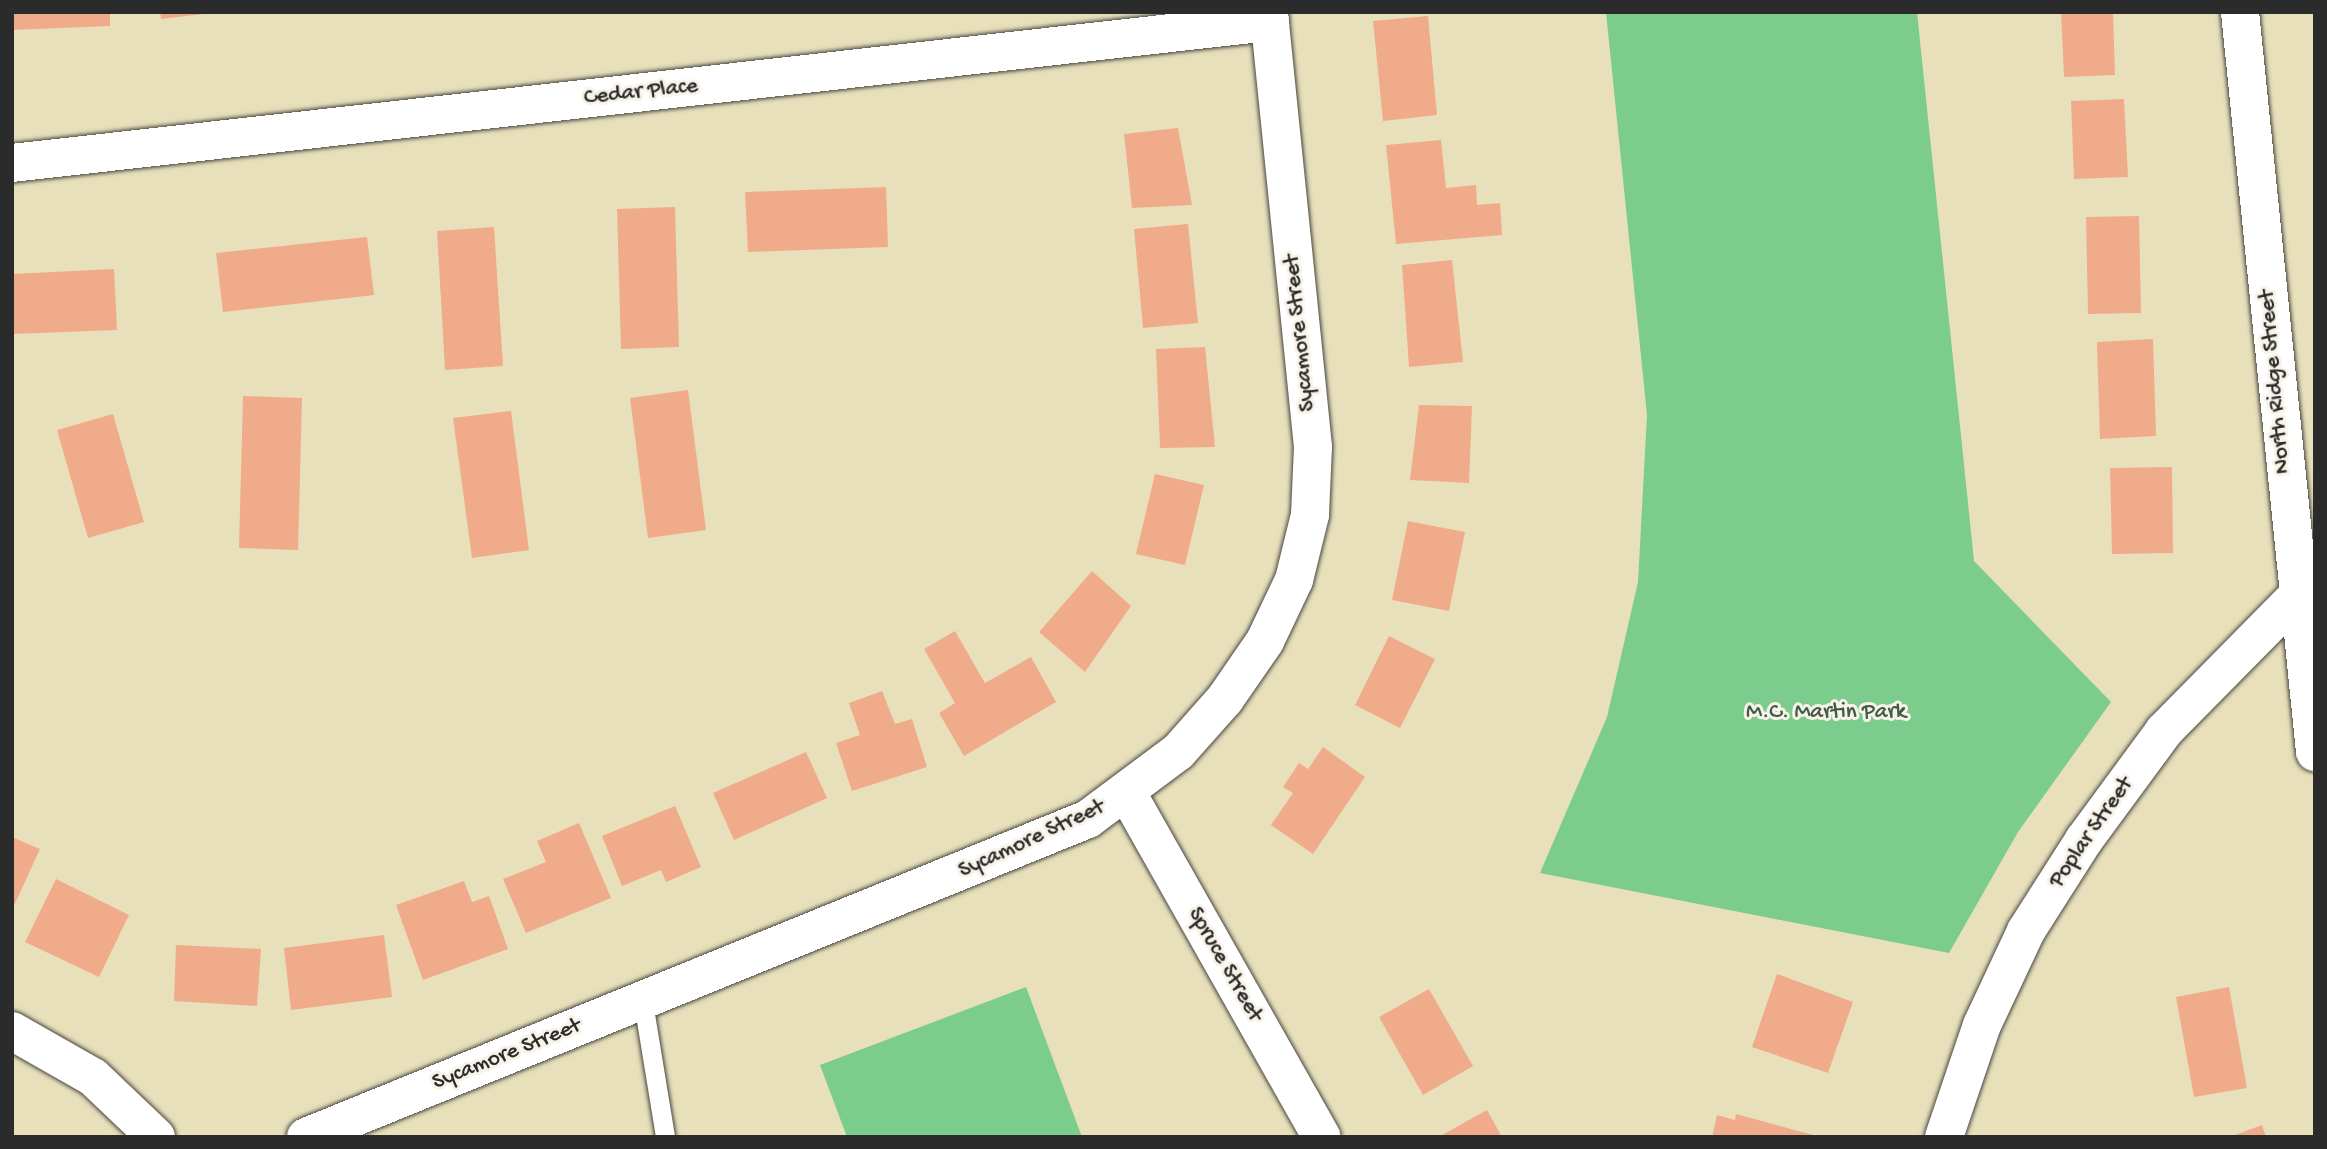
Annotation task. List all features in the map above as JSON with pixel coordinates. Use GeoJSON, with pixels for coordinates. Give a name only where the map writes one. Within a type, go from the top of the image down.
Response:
{"type":"FeatureCollection","features":[{"type":"Feature","properties":{"kind":"street","name":"North Ridge Street"},"geometry":{"type":"LineString","coordinates":[[2240,12],[2305,587],[2315,752]]}},
{"type":"Feature","properties":{"kind":"street","name":"Cedar Place"},"geometry":{"type":"LineString","coordinates":[[12,163],[1269,17]]}},
{"type":"Feature","properties":{"kind":"street","name":"Sycamore Street"},"geometry":{"type":"LineString","coordinates":[[306,1137],[1088,819],[1127,793],[1186,743],[1265,641],[1294,580],[1310,515],[1313,447],[1269,17]]}},
{"type":"Feature","properties":{"kind":"street","name":"Poplar Street"},"geometry":{"type":"LineString","coordinates":[[1944,1137],[2010,966],[2084,840],[2164,731],[2305,587]]}},
{"type":"Feature","properties":{"kind":"street","name":"Spruce Street"},"geometry":{"type":"LineString","coordinates":[[1127,793],[1322,1137]]}},
{"type":"Feature","properties":{"kind":"street"},"geometry":{"type":"LineString","coordinates":[[12,1031],[93,1077],[156,1137]]}},
{"type":"Feature","properties":{"kind":"lane"},"geometry":{"type":"LineString","coordinates":[[643,1002],[665,1137]]}},
{"type":"Feature","properties":{"kind":"green space","name":"M.C. Martin Park"},"geometry":{"type":"Polygon","coordinates":[[[1606,12],[1917,12],[1974,561],[2111,702],[2018,832],[1949,953],[1540,873],[1607,717],[1638,582],[1647,415],[1606,12]]]}},
{"type":"Feature","properties":{"kind":"green space"},"geometry":{"type":"Polygon","coordinates":[[[1026,987],[1082,1137],[847,1137],[820,1065],[1026,987]]]}},
{"type":"Feature","properties":{"kind":"building"},"geometry":{"type":"Polygon","coordinates":[[[12,12],[110,12],[110,26],[12,30],[12,12]]]}},
{"type":"Feature","properties":{"kind":"building"},"geometry":{"type":"Polygon","coordinates":[[[160,12],[204,12],[204,14],[161,19],[160,12]]]}},
{"type":"Feature","properties":{"kind":"building"},"geometry":{"type":"Polygon","coordinates":[[[2061,12],[2113,12],[2115,75],[2064,77],[2061,12]]]}},
{"type":"Feature","properties":{"kind":"building"},"geometry":{"type":"Polygon","coordinates":[[[1428,16],[1437,115],[1383,121],[1373,21],[1428,16]]]}},
{"type":"Feature","properties":{"kind":"building"},"geometry":{"type":"Polygon","coordinates":[[[2124,99],[2128,177],[2074,179],[2071,101],[2124,99]]]}},
{"type":"Feature","properties":{"kind":"building"},"geometry":{"type":"Polygon","coordinates":[[[1178,128],[1192,205],[1132,208],[1124,134],[1178,128]]]}},
{"type":"Feature","properties":{"kind":"building"},"geometry":{"type":"Polygon","coordinates":[[[1441,140],[1446,188],[1476,185],[1477,205],[1500,203],[1502,235],[1396,244],[1386,145],[1441,140]]]}},
{"type":"Feature","properties":{"kind":"building"},"geometry":{"type":"Polygon","coordinates":[[[886,187],[888,247],[748,252],[745,192],[886,187]]]}},
{"type":"Feature","properties":{"kind":"building"},"geometry":{"type":"Polygon","coordinates":[[[675,207],[679,347],[621,349],[617,209],[675,207]]]}},
{"type":"Feature","properties":{"kind":"building"},"geometry":{"type":"Polygon","coordinates":[[[2139,216],[2141,313],[2088,314],[2086,217],[2139,216]]]}},
{"type":"Feature","properties":{"kind":"building"},"geometry":{"type":"Polygon","coordinates":[[[1188,224],[1198,323],[1143,328],[1134,229],[1188,224]]]}},
{"type":"Feature","properties":{"kind":"building"},"geometry":{"type":"Polygon","coordinates":[[[494,227],[503,366],[445,370],[437,231],[494,227]]]}},
{"type":"Feature","properties":{"kind":"building"},"geometry":{"type":"Polygon","coordinates":[[[367,237],[374,295],[223,312],[216,253],[367,237]]]}},
{"type":"Feature","properties":{"kind":"building"},"geometry":{"type":"Polygon","coordinates":[[[1452,260],[1463,362],[1409,367],[1402,265],[1452,260]]]}},
{"type":"Feature","properties":{"kind":"building"},"geometry":{"type":"Polygon","coordinates":[[[114,269],[117,330],[12,334],[12,274],[114,269]]]}},
{"type":"Feature","properties":{"kind":"building"},"geometry":{"type":"Polygon","coordinates":[[[2153,339],[2156,436],[2100,439],[2097,342],[2153,339]]]}},
{"type":"Feature","properties":{"kind":"building"},"geometry":{"type":"Polygon","coordinates":[[[1205,347],[1215,447],[1160,448],[1156,349],[1205,347]]]}},
{"type":"Feature","properties":{"kind":"building"},"geometry":{"type":"Polygon","coordinates":[[[688,390],[706,530],[648,538],[630,398],[688,390]]]}},
{"type":"Feature","properties":{"kind":"building"},"geometry":{"type":"Polygon","coordinates":[[[243,396],[302,398],[298,550],[239,548],[243,396]]]}},
{"type":"Feature","properties":{"kind":"building"},"geometry":{"type":"Polygon","coordinates":[[[1419,405],[1472,406],[1469,483],[1410,480],[1419,405]]]}},
{"type":"Feature","properties":{"kind":"building"},"geometry":{"type":"Polygon","coordinates":[[[511,411],[529,550],[472,558],[453,418],[511,411]]]}},
{"type":"Feature","properties":{"kind":"building"},"geometry":{"type":"Polygon","coordinates":[[[113,414],[144,522],[88,538],[57,430],[113,414]]]}},
{"type":"Feature","properties":{"kind":"building"},"geometry":{"type":"Polygon","coordinates":[[[2172,467],[2173,553],[2112,554],[2110,468],[2172,467]]]}},
{"type":"Feature","properties":{"kind":"building"},"geometry":{"type":"Polygon","coordinates":[[[1155,474],[1204,485],[1185,565],[1136,554],[1155,474]]]}},
{"type":"Feature","properties":{"kind":"building"},"geometry":{"type":"Polygon","coordinates":[[[1408,521],[1465,532],[1449,611],[1392,600],[1408,521]]]}},
{"type":"Feature","properties":{"kind":"building"},"geometry":{"type":"Polygon","coordinates":[[[1092,571],[1131,606],[1085,672],[1039,632],[1092,571]]]}},
{"type":"Feature","properties":{"kind":"building"},"geometry":{"type":"Polygon","coordinates":[[[955,631],[985,683],[1031,657],[1056,702],[964,756],[939,713],[955,703],[924,649],[955,631]]]}},
{"type":"Feature","properties":{"kind":"building"},"geometry":{"type":"Polygon","coordinates":[[[1389,636],[1435,659],[1400,728],[1355,705],[1389,636]]]}},
{"type":"Feature","properties":{"kind":"building"},"geometry":{"type":"Polygon","coordinates":[[[882,691],[895,724],[912,719],[927,767],[852,791],[836,743],[860,735],[849,703],[882,691]]]}},
{"type":"Feature","properties":{"kind":"building"},"geometry":{"type":"Polygon","coordinates":[[[1323,747],[1365,777],[1313,854],[1271,825],[1293,793],[1283,787],[1299,763],[1308,769],[1323,747]]]}},
{"type":"Feature","properties":{"kind":"building"},"geometry":{"type":"Polygon","coordinates":[[[806,752],[827,798],[734,840],[713,793],[806,752]]]}},
{"type":"Feature","properties":{"kind":"building"},"geometry":{"type":"Polygon","coordinates":[[[675,806],[701,867],[666,882],[661,870],[622,886],[602,836],[675,806]]]}},
{"type":"Feature","properties":{"kind":"building"},"geometry":{"type":"Polygon","coordinates":[[[579,823],[611,898],[526,933],[503,879],[546,862],[537,841],[579,823]]]}},
{"type":"Feature","properties":{"kind":"building"},"geometry":{"type":"Polygon","coordinates":[[[12,837],[40,849],[12,910],[12,837]]]}},
{"type":"Feature","properties":{"kind":"building"},"geometry":{"type":"Polygon","coordinates":[[[56,879],[129,915],[99,977],[25,942],[56,879]]]}},
{"type":"Feature","properties":{"kind":"building"},"geometry":{"type":"Polygon","coordinates":[[[464,881],[472,902],[489,896],[508,949],[423,980],[396,905],[464,881]]]}},
{"type":"Feature","properties":{"kind":"building"},"geometry":{"type":"Polygon","coordinates":[[[384,935],[392,997],[291,1010],[284,948],[384,935]]]}},
{"type":"Feature","properties":{"kind":"building"},"geometry":{"type":"Polygon","coordinates":[[[176,945],[261,949],[257,1006],[174,1001],[176,945]]]}},
{"type":"Feature","properties":{"kind":"building"},"geometry":{"type":"Polygon","coordinates":[[[1777,974],[1853,1002],[1828,1073],[1752,1047],[1777,974]]]}},
{"type":"Feature","properties":{"kind":"building"},"geometry":{"type":"Polygon","coordinates":[[[2229,987],[2247,1088],[2194,1097],[2176,997],[2229,987]]]}},
{"type":"Feature","properties":{"kind":"building"},"geometry":{"type":"Polygon","coordinates":[[[1429,989],[1473,1066],[1423,1095],[1379,1017],[1429,989]]]}},
{"type":"Feature","properties":{"kind":"building"},"geometry":{"type":"Polygon","coordinates":[[[1487,1110],[1502,1137],[1443,1137],[1442,1135],[1487,1110]]]}},
{"type":"Feature","properties":{"kind":"building"},"geometry":{"type":"Polygon","coordinates":[[[1736,1114],[1817,1137],[1712,1137],[1717,1115],[1735,1120],[1736,1114]]]}},
{"type":"Feature","properties":{"kind":"building"},"geometry":{"type":"Polygon","coordinates":[[[2262,1125],[2266,1137],[2232,1137],[2232,1136],[2262,1125]]]}}]}
